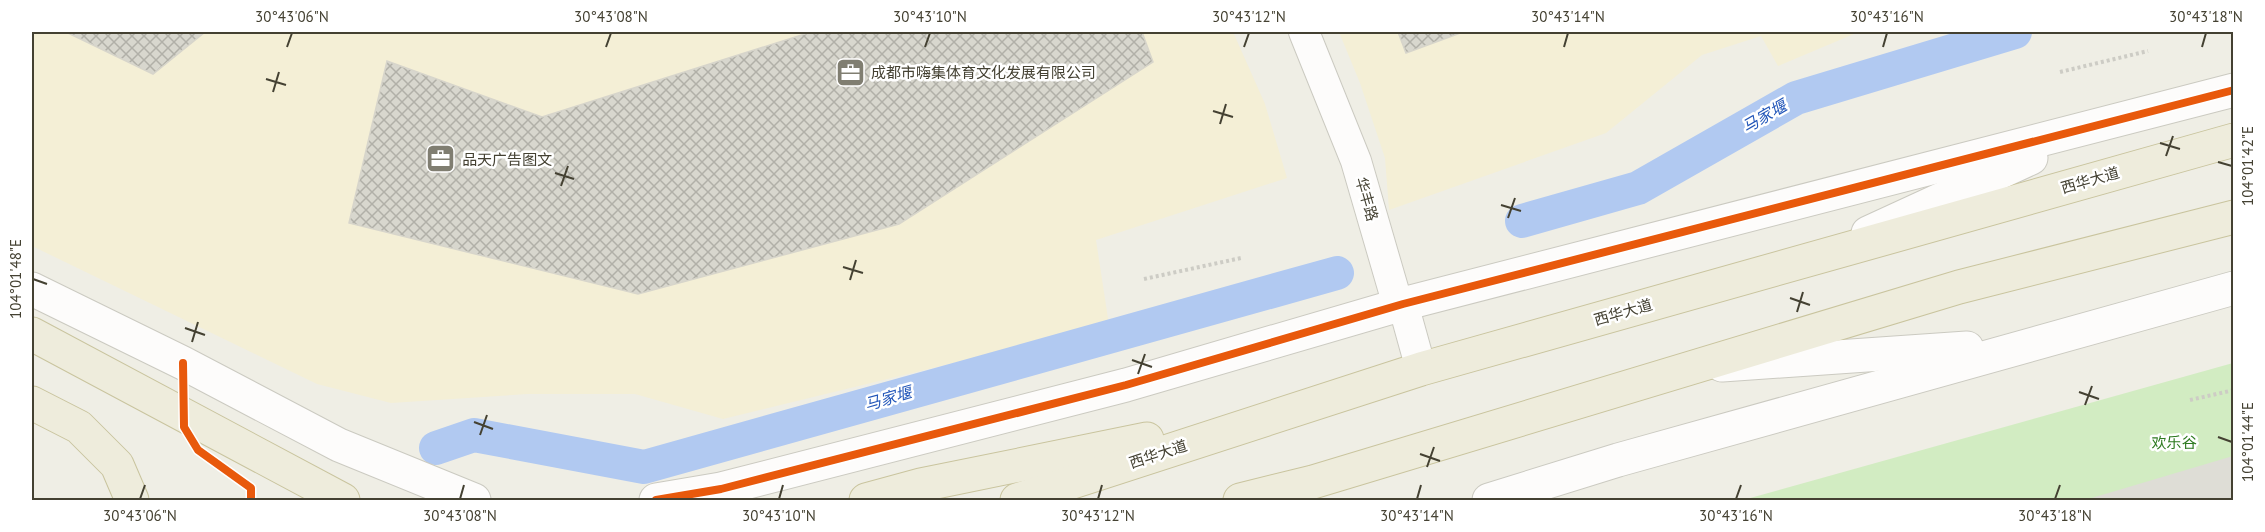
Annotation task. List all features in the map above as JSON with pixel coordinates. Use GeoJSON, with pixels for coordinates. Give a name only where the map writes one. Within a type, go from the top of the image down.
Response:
{"type":"FeatureCollection","features":[{"type":"Feature","properties":{"kind":"highway","name":"西华大道"},"geometry":{"type":"LineString","coordinates":[[1017,501],[1421,369],[2234,140]]}},
{"type":"Feature","properties":{"kind":"highway"},"geometry":{"type":"LineString","coordinates":[[1240,501],[1313,482],[1959,288],[2234,217]]}},
{"type":"Feature","properties":{"kind":"highway"},"geometry":{"type":"LineString","coordinates":[[32,334],[344,501]]}},
{"type":"Feature","properties":{"kind":"highway"},"geometry":{"type":"LineString","coordinates":[[32,403],[79,427],[117,465],[132,501]]}},
{"type":"Feature","properties":{"kind":"highway"},"geometry":{"type":"LineString","coordinates":[[866,501],[921,485],[1301,408]]}},
{"type":"Feature","properties":{"kind":"highway"},"geometry":{"type":"LineString","coordinates":[[1269,501],[1313,482]]}},
{"type":"Feature","properties":{"kind":"street","name":"华丰路"},"geometry":{"type":"LineString","coordinates":[[1304,32],[1356,161],[1395,295],[1403,304],[1421,369]]}},
{"type":"Feature","properties":{"kind":"street"},"geometry":{"type":"LineString","coordinates":[[656,501],[721,489],[1126,385],[1403,304],[2234,90]]}},
{"type":"Feature","properties":{"kind":"street"},"geometry":{"type":"LineString","coordinates":[[1816,257],[2106,123]]}},
{"type":"Feature","properties":{"kind":"street"},"geometry":{"type":"LineString","coordinates":[[1489,501],[1618,460],[2234,288]]}},
{"type":"Feature","properties":{"kind":"street"},"geometry":{"type":"LineString","coordinates":[[32,289],[183,363],[339,445],[474,501]]}},
{"type":"Feature","properties":{"kind":"street"},"geometry":{"type":"LineString","coordinates":[[1694,367],[2035,344]]}},
{"type":"Feature","properties":{"kind":"path"},"geometry":{"type":"LineString","coordinates":[[2060,72],[2148,51]]}},
{"type":"Feature","properties":{"kind":"path"},"geometry":{"type":"LineString","coordinates":[[1143,279],[1241,258]]}},
{"type":"Feature","properties":{"kind":"path"},"geometry":{"type":"LineString","coordinates":[[2190,400],[2234,390]]}},
{"type":"Feature","properties":{"kind":"shaded area"},"geometry":{"type":"Polygon","coordinates":[[[32,32],[1233,32],[1265,104],[1287,178],[1096,240],[1109,325],[723,419],[635,394],[527,394],[391,403],[317,384],[32,246],[32,32]]]}},
{"type":"Feature","properties":{"kind":"shaded area"},"geometry":{"type":"Polygon","coordinates":[[[1339,32],[1854,32],[1854,34],[1778,66],[1761,36],[1702,55],[1606,133],[1389,210],[1385,158],[1360,83],[1339,32]]]}},
{"type":"Feature","properties":{"kind":"shaded area"},"geometry":{"type":"Polygon","coordinates":[[[2233,456],[2233,500],[2085,500],[2233,456]]]}},
{"type":"Feature","properties":{"kind":"green space","name":"欢乐谷"},"geometry":{"type":"Polygon","coordinates":[[[2233,363],[2233,500],[1743,500],[2233,363]]]}},
{"type":"Feature","properties":{"kind":"building"},"geometry":{"type":"Polygon","coordinates":[[[66,32],[205,32],[153,74],[66,32]]]}},
{"type":"Feature","properties":{"kind":"building"},"geometry":{"type":"Polygon","coordinates":[[[811,32],[1142,32],[1153,62],[899,224],[638,294],[349,223],[387,61],[542,117],[811,32]]]}},
{"type":"Feature","properties":{"kind":"building"},"geometry":{"type":"Polygon","coordinates":[[[1398,32],[1463,32],[1406,53],[1398,32]]]}},
{"type":"Feature","properties":{"kind":"waterway","name":"马家堰"},"geometry":{"type":"LineString","coordinates":[[1522,221],[1638,188],[1796,98],[2015,32]]}},
{"type":"Feature","properties":{"kind":"waterway","name":"马家堰"},"geometry":{"type":"LineString","coordinates":[[436,448],[474,435],[644,467],[1337,273]]}},
{"type":"Feature","properties":{"kind":"cycle path"},"geometry":{"type":"LineString","coordinates":[[656,500],[721,489],[1126,385],[1403,304],[2234,90]]}},
{"type":"Feature","properties":{"kind":"cycle path"},"geometry":{"type":"LineString","coordinates":[[183,363],[184,427],[198,450],[251,488],[251,500]]}},
{"type":"Feature","properties":{"kind":"place","name":"成都市嗨集体育文化发展有限公司"},"geometry":{"type":"Point","coordinates":[850,72]}},
{"type":"Feature","properties":{"kind":"place","name":"品天广告图文"},"geometry":{"type":"Point","coordinates":[441,159]}}]}
